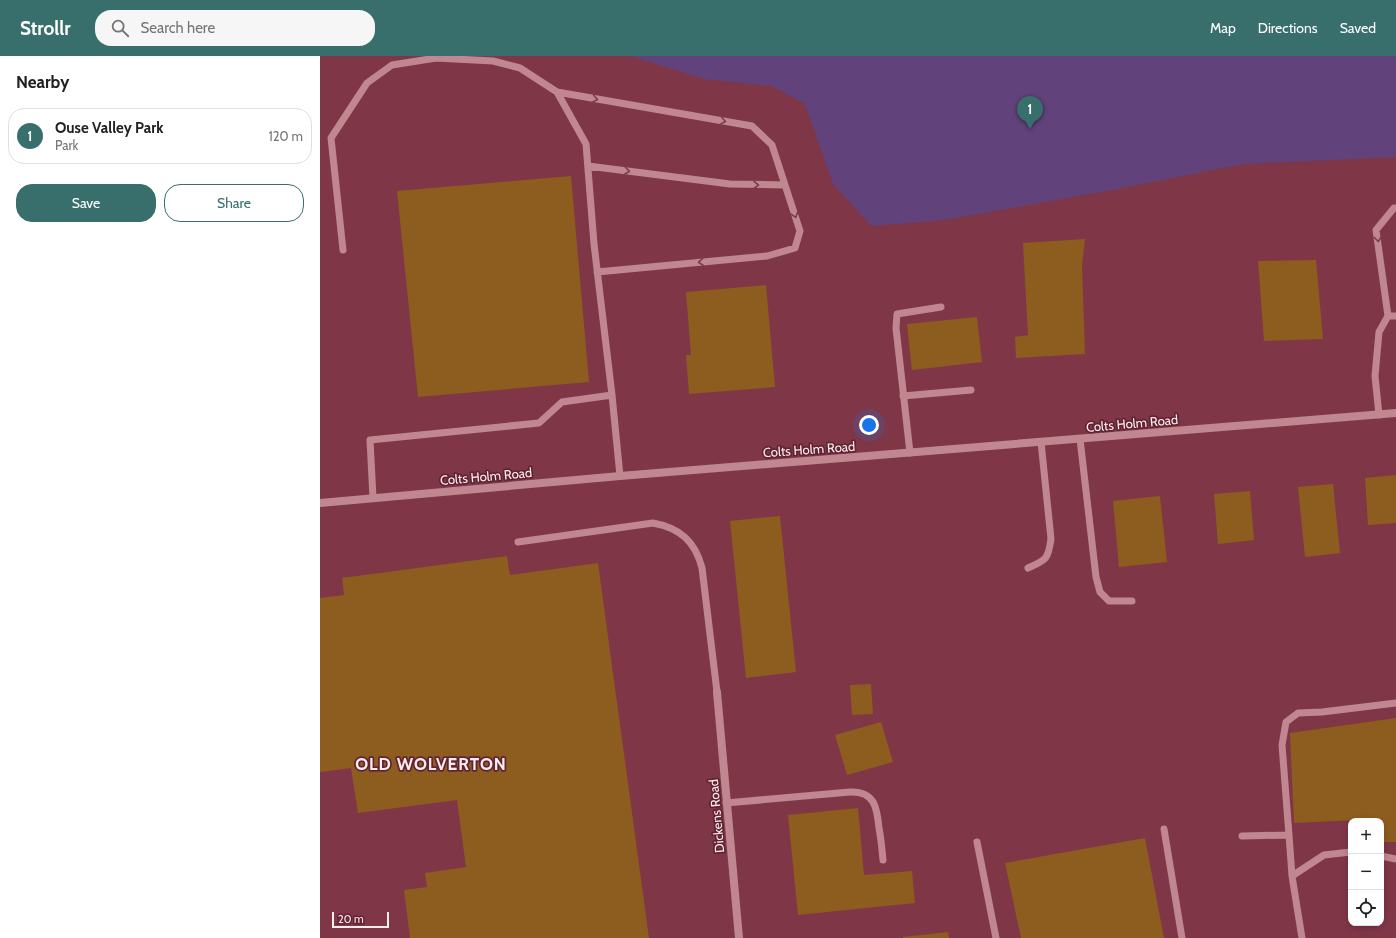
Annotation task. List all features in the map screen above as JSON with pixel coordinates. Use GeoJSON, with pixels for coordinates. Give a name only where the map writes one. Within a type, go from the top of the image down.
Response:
{"type":"FeatureCollection","features":[{"type":"Feature","properties":{"kind":"street","name":"Colts Holm Road"},"geometry":{"type":"LineString","coordinates":[[320,503],[620,476],[1396,413]]}},
{"type":"Feature","properties":{"kind":"street","name":"Dickens Road"},"geometry":{"type":"LineString","coordinates":[[717,692],[739,938]]}},
{"type":"Feature","properties":{"kind":"lane"},"geometry":{"type":"LineString","coordinates":[[343,250],[331,138],[367,83],[392,65],[436,58],[493,61],[520,68],[557,92],[752,126],[772,145],[800,232],[795,248],[767,256],[597,272]]}},
{"type":"Feature","properties":{"kind":"lane"},"geometry":{"type":"LineString","coordinates":[[557,92],[586,144],[597,272],[620,476]]}},
{"type":"Feature","properties":{"kind":"lane"},"geometry":{"type":"LineString","coordinates":[[588,166],[730,184],[785,185]]}},
{"type":"Feature","properties":{"kind":"lane"},"geometry":{"type":"LineString","coordinates":[[1379,415],[1375,369],[1379,332],[1388,316],[1376,230],[1394,208],[1396,208]]}},
{"type":"Feature","properties":{"kind":"lane"},"geometry":{"type":"LineString","coordinates":[[910,453],[896,328],[897,314],[941,307]]}},
{"type":"Feature","properties":{"kind":"lane"},"geometry":{"type":"LineString","coordinates":[[1388,316],[1396,316]]}},
{"type":"Feature","properties":{"kind":"lane"},"geometry":{"type":"LineString","coordinates":[[904,396],[971,390]]}},
{"type":"Feature","properties":{"kind":"lane"},"geometry":{"type":"LineString","coordinates":[[373,498],[370,440],[539,423],[562,402],[612,395]]}},
{"type":"Feature","properties":{"kind":"lane"},"geometry":{"type":"LineString","coordinates":[[1080,439],[1096,577],[1100,592],[1109,601],[1132,601]]}},
{"type":"Feature","properties":{"kind":"lane"},"geometry":{"type":"LineString","coordinates":[[1028,568],[1042,562],[1049,553],[1051,539],[1041,442]]}},
{"type":"Feature","properties":{"kind":"lane"},"geometry":{"type":"LineString","coordinates":[[518,542],[653,523],[664,525],[684,536],[696,550],[702,568],[717,692]]}},
{"type":"Feature","properties":{"kind":"lane"},"geometry":{"type":"LineString","coordinates":[[1302,938],[1292,876],[1282,745],[1286,722],[1298,713],[1322,712],[1396,703]]}},
{"type":"Feature","properties":{"kind":"lane"},"geometry":{"type":"LineString","coordinates":[[726,803],[850,792],[863,793],[869,796],[876,806],[883,860]]}},
{"type":"Feature","properties":{"kind":"lane"},"geometry":{"type":"LineString","coordinates":[[1164,829],[1182,938]]}},
{"type":"Feature","properties":{"kind":"lane"},"geometry":{"type":"LineString","coordinates":[[1242,836],[1289,835]]}},
{"type":"Feature","properties":{"kind":"lane"},"geometry":{"type":"LineString","coordinates":[[977,842],[996,938]]}},
{"type":"Feature","properties":{"kind":"lane"},"geometry":{"type":"LineString","coordinates":[[1292,876],[1324,855],[1348,852]]}},
{"type":"Feature","properties":{"kind":"lane"},"geometry":{"type":"LineString","coordinates":[[1384,857],[1396,859]]}},
{"type":"Feature","properties":{"kind":"shaded area"},"geometry":{"type":"Polygon","coordinates":[[[320,56],[836,56],[1396,88],[1396,938],[320,938],[320,56]]]}},
{"type":"Feature","properties":{"kind":"shaded area"},"geometry":{"type":"Polygon","coordinates":[[[630,56],[1396,56],[1396,157],[1243,164],[1112,190],[945,220],[871,226],[833,184],[805,104],[772,86],[704,79],[630,56]]]}},
{"type":"Feature","properties":{"kind":"building"},"geometry":{"type":"Polygon","coordinates":[[[571,176],[589,382],[418,397],[397,191],[571,176]]]}},
{"type":"Feature","properties":{"kind":"building"},"geometry":{"type":"Polygon","coordinates":[[[1085,239],[1082,266],[1085,354],[1016,358],[1015,337],[1028,335],[1023,243],[1085,239]]]}},
{"type":"Feature","properties":{"kind":"building"},"geometry":{"type":"Polygon","coordinates":[[[1316,260],[1323,339],[1264,341],[1258,261],[1316,260]]]}},
{"type":"Feature","properties":{"kind":"building"},"geometry":{"type":"Polygon","coordinates":[[[766,285],[775,387],[689,394],[686,355],[691,355],[686,292],[766,285]]]}},
{"type":"Feature","properties":{"kind":"building"},"geometry":{"type":"Polygon","coordinates":[[[977,317],[982,362],[912,370],[907,324],[977,317]]]}},
{"type":"Feature","properties":{"kind":"building"},"geometry":{"type":"Polygon","coordinates":[[[1396,475],[1396,523],[1368,525],[1365,478],[1396,475]]]}},
{"type":"Feature","properties":{"kind":"building"},"geometry":{"type":"Polygon","coordinates":[[[1333,484],[1340,553],[1305,557],[1298,487],[1333,484]]]}},
{"type":"Feature","properties":{"kind":"building"},"geometry":{"type":"Polygon","coordinates":[[[1250,491],[1254,540],[1218,544],[1214,494],[1250,491]]]}},
{"type":"Feature","properties":{"kind":"building"},"geometry":{"type":"Polygon","coordinates":[[[1160,496],[1167,562],[1119,567],[1113,501],[1160,496]]]}},
{"type":"Feature","properties":{"kind":"building"},"geometry":{"type":"Polygon","coordinates":[[[780,516],[796,672],[746,678],[730,521],[780,516]]]}},
{"type":"Feature","properties":{"kind":"building"},"geometry":{"type":"Polygon","coordinates":[[[507,556],[510,575],[598,563],[649,938],[410,938],[404,890],[427,887],[425,873],[466,867],[457,800],[358,813],[351,768],[320,772],[320,598],[344,595],[342,578],[507,556]]]}},
{"type":"Feature","properties":{"kind":"building"},"geometry":{"type":"Polygon","coordinates":[[[871,684],[873,714],[852,715],[850,685],[871,684]]]}},
{"type":"Feature","properties":{"kind":"building"},"geometry":{"type":"Polygon","coordinates":[[[1396,718],[1396,842],[1384,842],[1384,818],[1348,818],[1348,820],[1294,823],[1290,733],[1396,718]]]}},
{"type":"Feature","properties":{"kind":"building"},"geometry":{"type":"Polygon","coordinates":[[[881,722],[893,762],[847,775],[835,735],[881,722]]]}},
{"type":"Feature","properties":{"kind":"building"},"geometry":{"type":"Polygon","coordinates":[[[858,808],[864,875],[912,871],[915,903],[798,915],[788,815],[858,808]]]}},
{"type":"Feature","properties":{"kind":"building"},"geometry":{"type":"Polygon","coordinates":[[[1145,838],[1164,938],[1021,938],[1005,863],[1145,838]]]}},
{"type":"Feature","properties":{"kind":"building"},"geometry":{"type":"Polygon","coordinates":[[[948,932],[949,938],[903,938],[903,937],[948,932]]]}},
{"type":"Feature","properties":{"kind":"place","name":"Ouse Valley Park"},"geometry":{"type":"Point","coordinates":[1030,129]}},
{"type":"Feature","properties":{"kind":"district","name":"OLD WOLVERTON"},"geometry":{"type":"Point","coordinates":[431,764]}}]}
